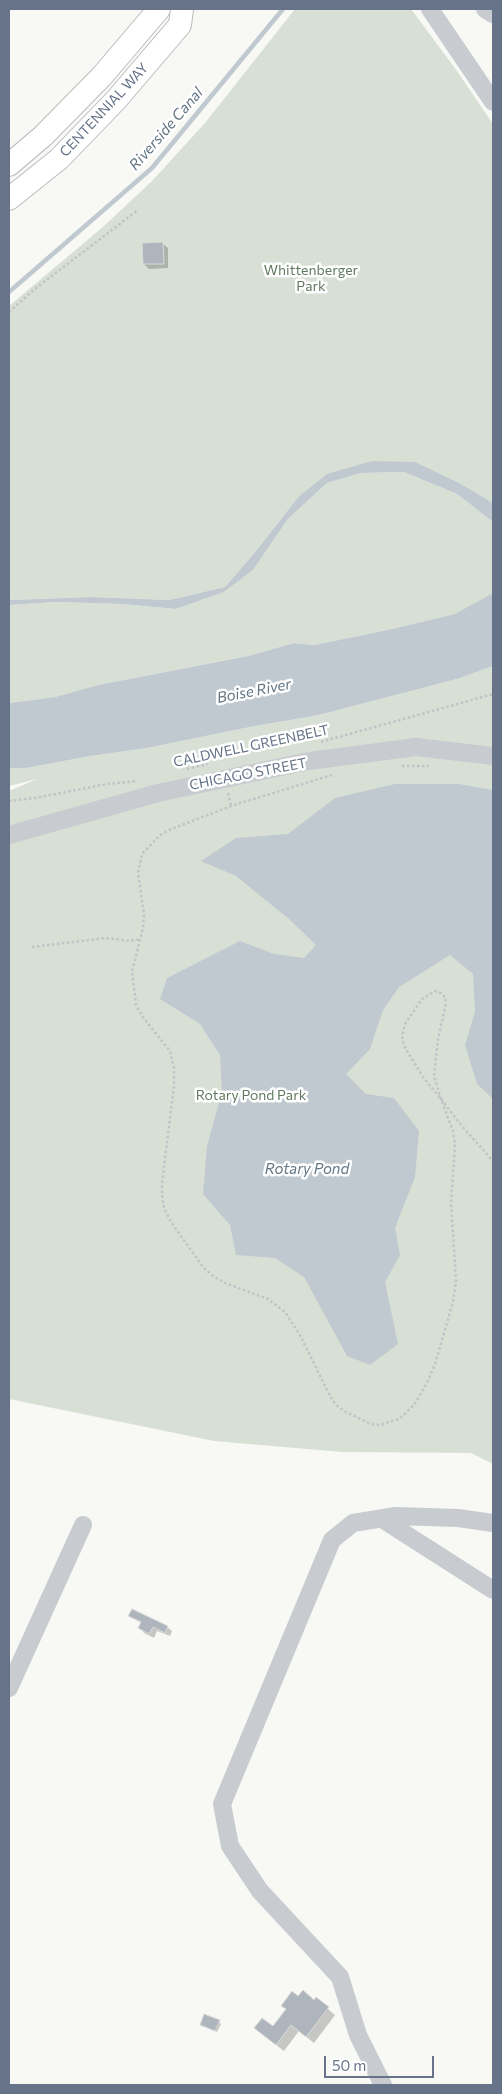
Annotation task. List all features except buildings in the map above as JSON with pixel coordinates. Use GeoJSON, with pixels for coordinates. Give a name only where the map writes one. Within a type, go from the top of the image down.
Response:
{"type":"FeatureCollection","features":[{"type":"Feature","properties":{"kind":"main road","name":"CENTENNIAL WAY"},"geometry":{"type":"LineString","coordinates":[[9,165],[43,136],[102,76],[158,9]]}},
{"type":"Feature","properties":{"kind":"main road","name":"CENTENNIAL WAY"},"geometry":{"type":"LineString","coordinates":[[9,200],[59,159],[116,100],[180,25],[182,9]]}},
{"type":"Feature","properties":{"kind":"street"},"geometry":{"type":"LineString","coordinates":[[430,9],[493,102]]}},
{"type":"Feature","properties":{"kind":"street"},"geometry":{"type":"LineString","coordinates":[[485,9],[493,14]]}},
{"type":"Feature","properties":{"kind":"street","name":"CHICAGO STREET"},"geometry":{"type":"LineString","coordinates":[[9,835],[158,793],[309,762],[416,747],[493,756]]}},
{"type":"Feature","properties":{"kind":"street"},"geometry":{"type":"LineString","coordinates":[[383,2085],[358,2035],[340,1977],[260,1891],[230,1846],[222,1804],[332,1540],[353,1523],[396,1516],[458,1518],[493,1523]]}},
{"type":"Feature","properties":{"kind":"street"},"geometry":{"type":"LineString","coordinates":[[382,1519],[493,1590]]}},
{"type":"Feature","properties":{"kind":"street"},"geometry":{"type":"LineString","coordinates":[[9,1688],[83,1525]]}},
{"type":"Feature","properties":{"kind":"path"},"geometry":{"type":"LineString","coordinates":[[9,312],[36,288],[138,210]]}},
{"type":"Feature","properties":{"kind":"path","name":"CALDWELL GREENBELT"},"geometry":{"type":"LineString","coordinates":[[318,742],[493,694]]}},
{"type":"Feature","properties":{"kind":"path","name":"CALDWELL GREENBELT"},"geometry":{"type":"LineString","coordinates":[[179,771],[213,764]]}},
{"type":"Feature","properties":{"kind":"path"},"geometry":{"type":"LineString","coordinates":[[396,766],[432,766]]}},
{"type":"Feature","properties":{"kind":"path"},"geometry":{"type":"LineString","coordinates":[[336,774],[231,806],[169,830],[159,836],[142,854],[138,873],[144,915],[141,939],[132,972],[136,1005],[142,1016],[170,1051],[174,1068],[174,1086],[162,1195],[168,1215],[203,1267],[213,1276],[225,1283],[268,1299],[285,1312],[300,1335],[336,1405],[371,1424],[380,1425],[399,1420],[414,1406],[435,1364],[453,1302],[456,1275],[451,1203],[455,1144],[454,1131],[441,1098],[434,1076],[438,1039],[446,1004],[441,993],[435,991],[422,999],[405,1024],[402,1036],[404,1046],[410,1058],[441,1098],[493,1161]]}},
{"type":"Feature","properties":{"kind":"path"},"geometry":{"type":"LineString","coordinates":[[9,801],[144,779]]}},
{"type":"Feature","properties":{"kind":"path"},"geometry":{"type":"LineString","coordinates":[[32,947],[106,938],[141,939]]}},
{"type":"Feature","properties":{"kind":"green space","name":"Whittenberger Park"},"geometry":{"type":"Polygon","coordinates":[[[295,9],[411,9],[493,124],[493,503],[415,462],[327,474],[299,496],[225,587],[169,600],[91,597],[9,600],[9,306],[104,226],[152,181],[205,123],[295,9]]]}},
{"type":"Feature","properties":{"kind":"green space"},"geometry":{"type":"Polygon","coordinates":[[[404,472],[457,494],[493,522],[493,593],[491,595],[456,614],[392,629],[314,645],[294,643],[248,656],[98,685],[55,697],[9,703],[9,605],[56,602],[121,604],[176,609],[224,592],[253,570],[288,519],[327,483],[361,473],[404,472]]]}},
{"type":"Feature","properties":{"kind":"green space","name":"Rotary Pond Park"},"geometry":{"type":"Polygon","coordinates":[[[493,666],[493,1464],[471,1453],[342,1452],[214,1441],[9,1399],[9,791],[37,779],[9,786],[9,768],[26,768],[147,748],[319,715],[457,679],[493,666]]]}},
{"type":"Feature","properties":{"kind":"water"},"geometry":{"type":"Polygon","coordinates":[[[372,461],[415,462],[459,483],[493,503],[493,522],[457,494],[404,472],[361,473],[327,483],[288,519],[253,570],[224,592],[176,609],[121,604],[56,602],[9,605],[9,600],[91,597],[169,600],[225,587],[299,496],[327,474],[372,461]]]}},
{"type":"Feature","properties":{"kind":"water","name":"Boise River"},"geometry":{"type":"Polygon","coordinates":[[[493,593],[493,666],[457,679],[319,715],[147,748],[26,768],[9,768],[9,703],[55,697],[98,685],[248,656],[294,643],[314,645],[392,629],[455,614],[493,593]]]}},
{"type":"Feature","properties":{"kind":"water","name":"Rotary Pond"},"geometry":{"type":"Polygon","coordinates":[[[395,784],[459,784],[493,790],[493,1099],[477,1084],[465,1045],[475,1012],[473,974],[450,955],[399,987],[383,1010],[370,1049],[346,1074],[366,1094],[394,1098],[419,1131],[415,1177],[395,1228],[400,1255],[385,1282],[398,1344],[370,1365],[347,1356],[304,1277],[275,1258],[236,1255],[230,1225],[203,1194],[207,1146],[222,1092],[220,1055],[200,1024],[160,999],[167,978],[240,941],[274,954],[304,958],[316,945],[289,919],[236,876],[201,861],[236,838],[288,834],[335,798],[395,784]]]}},
{"type":"Feature","properties":{"kind":"waterway","name":"Riverside Canal"},"geometry":{"type":"LineString","coordinates":[[9,292],[152,168],[283,9]]}}]}
